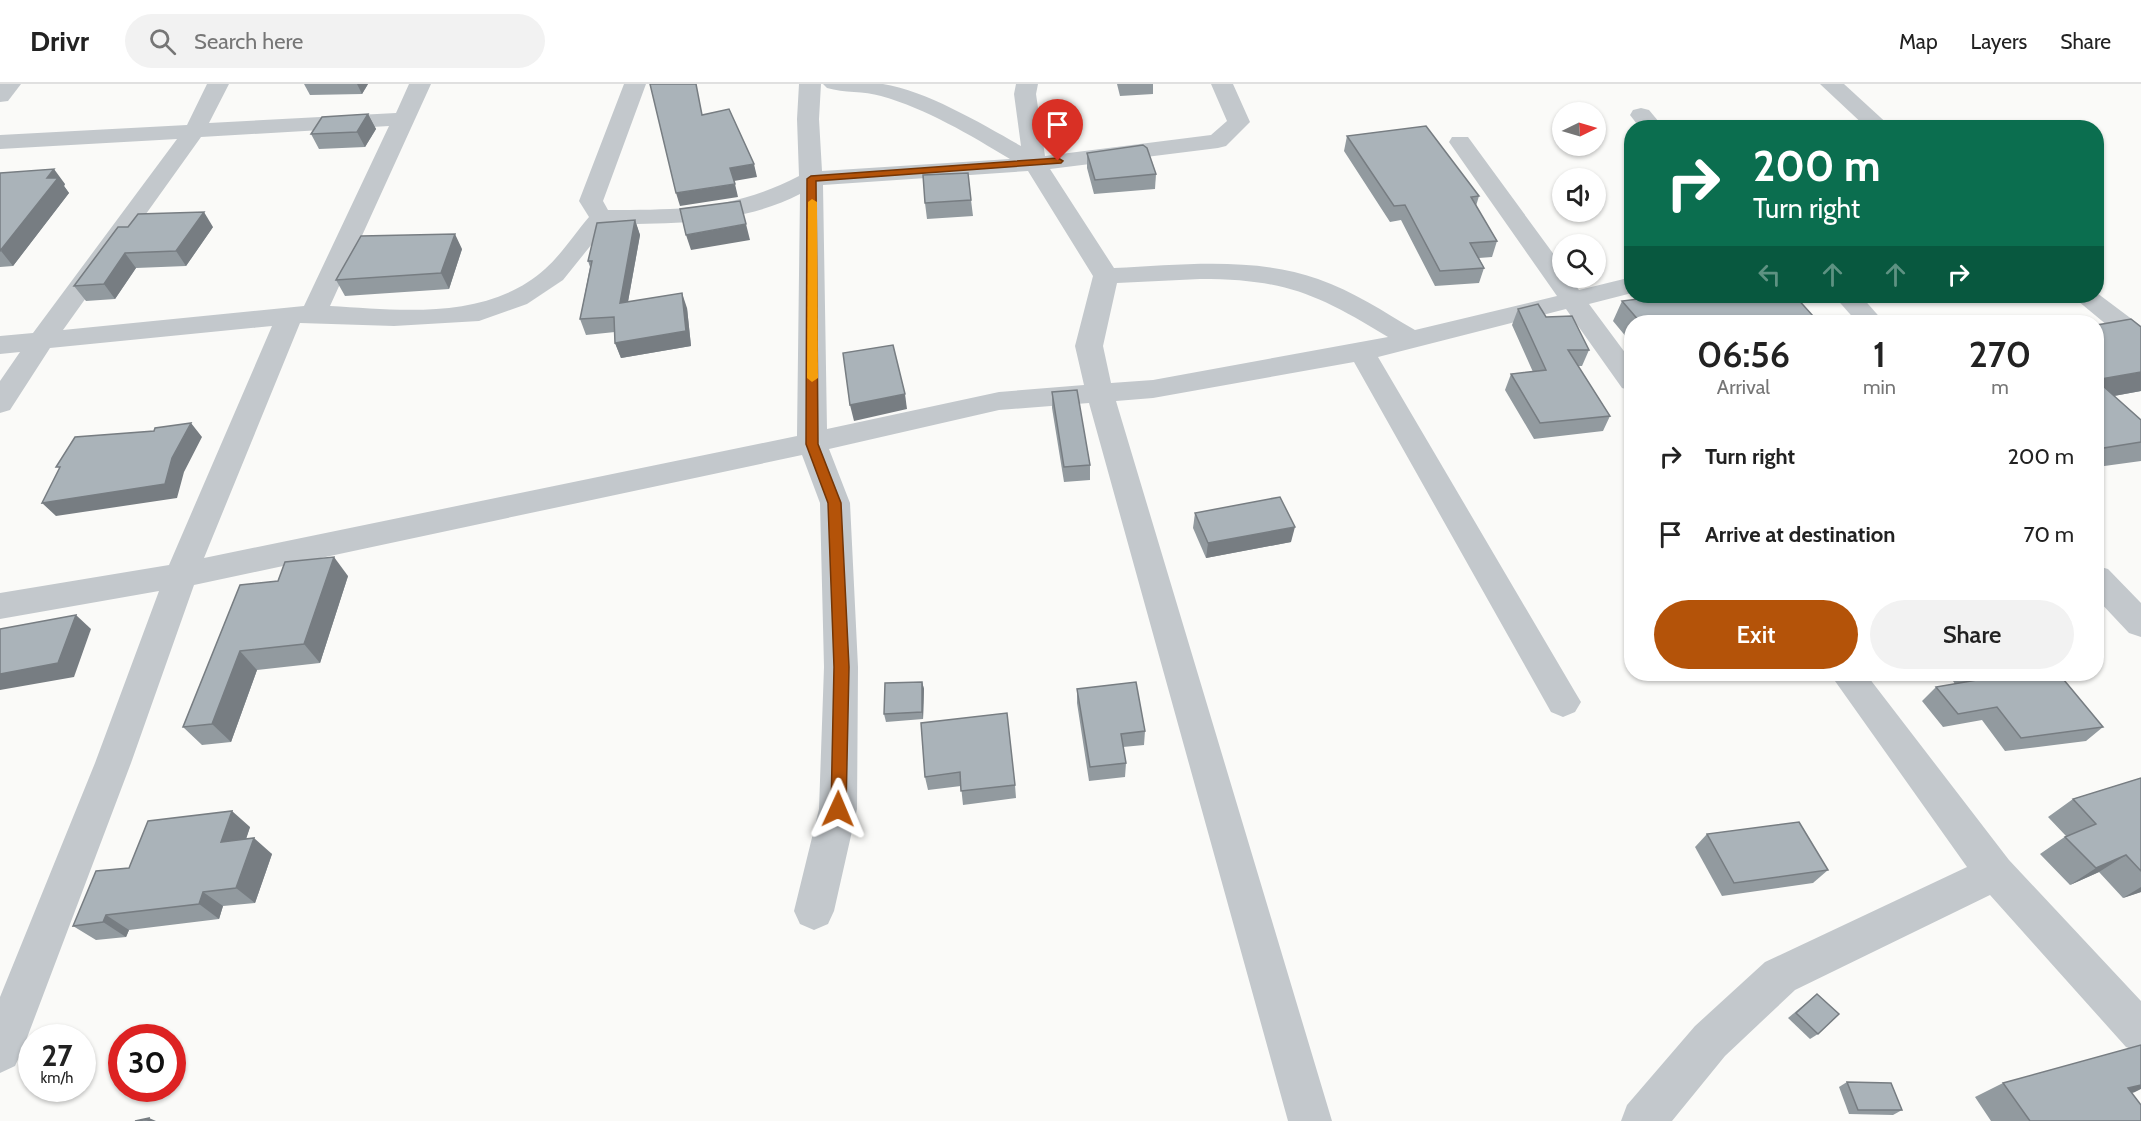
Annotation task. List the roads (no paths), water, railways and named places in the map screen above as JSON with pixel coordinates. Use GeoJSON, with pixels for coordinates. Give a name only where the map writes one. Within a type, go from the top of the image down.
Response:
{"type":"FeatureCollection","features":[{"type":"Feature","properties":{"kind":"street"},"geometry":{"type":"LineString","coordinates":[[0,96],[10,84]]}},
{"type":"Feature","properties":{"kind":"street"},"geometry":{"type":"LineString","coordinates":[[0,402],[41,341],[195,130],[218,84]]}},
{"type":"Feature","properties":{"kind":"street"},"geometry":{"type":"LineString","coordinates":[[0,1051],[113,764],[181,575],[301,314],[420,84]]}},
{"type":"Feature","properties":{"kind":"street"},"geometry":{"type":"LineString","coordinates":[[601,217],[591,201],[635,84]]}},
{"type":"Feature","properties":{"kind":"street"},"geometry":{"type":"LineString","coordinates":[[810,84],[808,119],[811,179],[812,444],[835,503],[842,667],[838,809],[814,911]]}},
{"type":"Feature","properties":{"kind":"street"},"geometry":{"type":"LineString","coordinates":[[834,84],[887,91],[931,108],[980,130],[1035,164]]}},
{"type":"Feature","properties":{"kind":"street"},"geometry":{"type":"LineString","coordinates":[[1027,84],[1025,94],[1035,164],[1106,276],[1089,346],[1100,394],[1310,1121]]}},
{"type":"Feature","properties":{"kind":"street"},"geometry":{"type":"LineString","coordinates":[[601,217],[692,216],[775,198],[811,179],[1035,164],[1218,141],[1239,122],[1222,84]]}},
{"type":"Feature","properties":{"kind":"street"},"geometry":{"type":"LineString","coordinates":[[1831,84],[1872,120]]}},
{"type":"Feature","properties":{"kind":"street"},"geometry":{"type":"LineString","coordinates":[[0,142],[403,119]]}},
{"type":"Feature","properties":{"kind":"street"},"geometry":{"type":"LineString","coordinates":[[1460,142],[1624,371]]}},
{"type":"Feature","properties":{"kind":"street"},"geometry":{"type":"LineString","coordinates":[[0,345],[301,314],[393,318],[470,315],[518,298],[554,275],[601,217]]}},
{"type":"Feature","properties":{"kind":"street"},"geometry":{"type":"LineString","coordinates":[[1106,276],[1230,271],[1294,280],[1360,309],[1412,340]]}},
{"type":"Feature","properties":{"kind":"street"},"geometry":{"type":"LineString","coordinates":[[0,606],[181,575],[812,444],[999,401],[1153,389],[1362,352],[1624,287]]}},
{"type":"Feature","properties":{"kind":"street"},"geometry":{"type":"LineString","coordinates":[[1853,303],[1865,315]]}},
{"type":"Feature","properties":{"kind":"street"},"geometry":{"type":"LineString","coordinates":[[2094,303],[2141,339]]}},
{"type":"Feature","properties":{"kind":"street"},"geometry":{"type":"LineString","coordinates":[[1362,352],[1563,702]]}},
{"type":"Feature","properties":{"kind":"street"},"geometry":{"type":"LineString","coordinates":[[2104,585],[2141,624]]}},
{"type":"Feature","properties":{"kind":"street"},"geometry":{"type":"LineString","coordinates":[[1852,681],[1995,873],[2141,1032]]}},
{"type":"Feature","properties":{"kind":"street"},"geometry":{"type":"LineString","coordinates":[[1643,1121],[1710,1041],[1780,976],[1995,873]]}}]}
